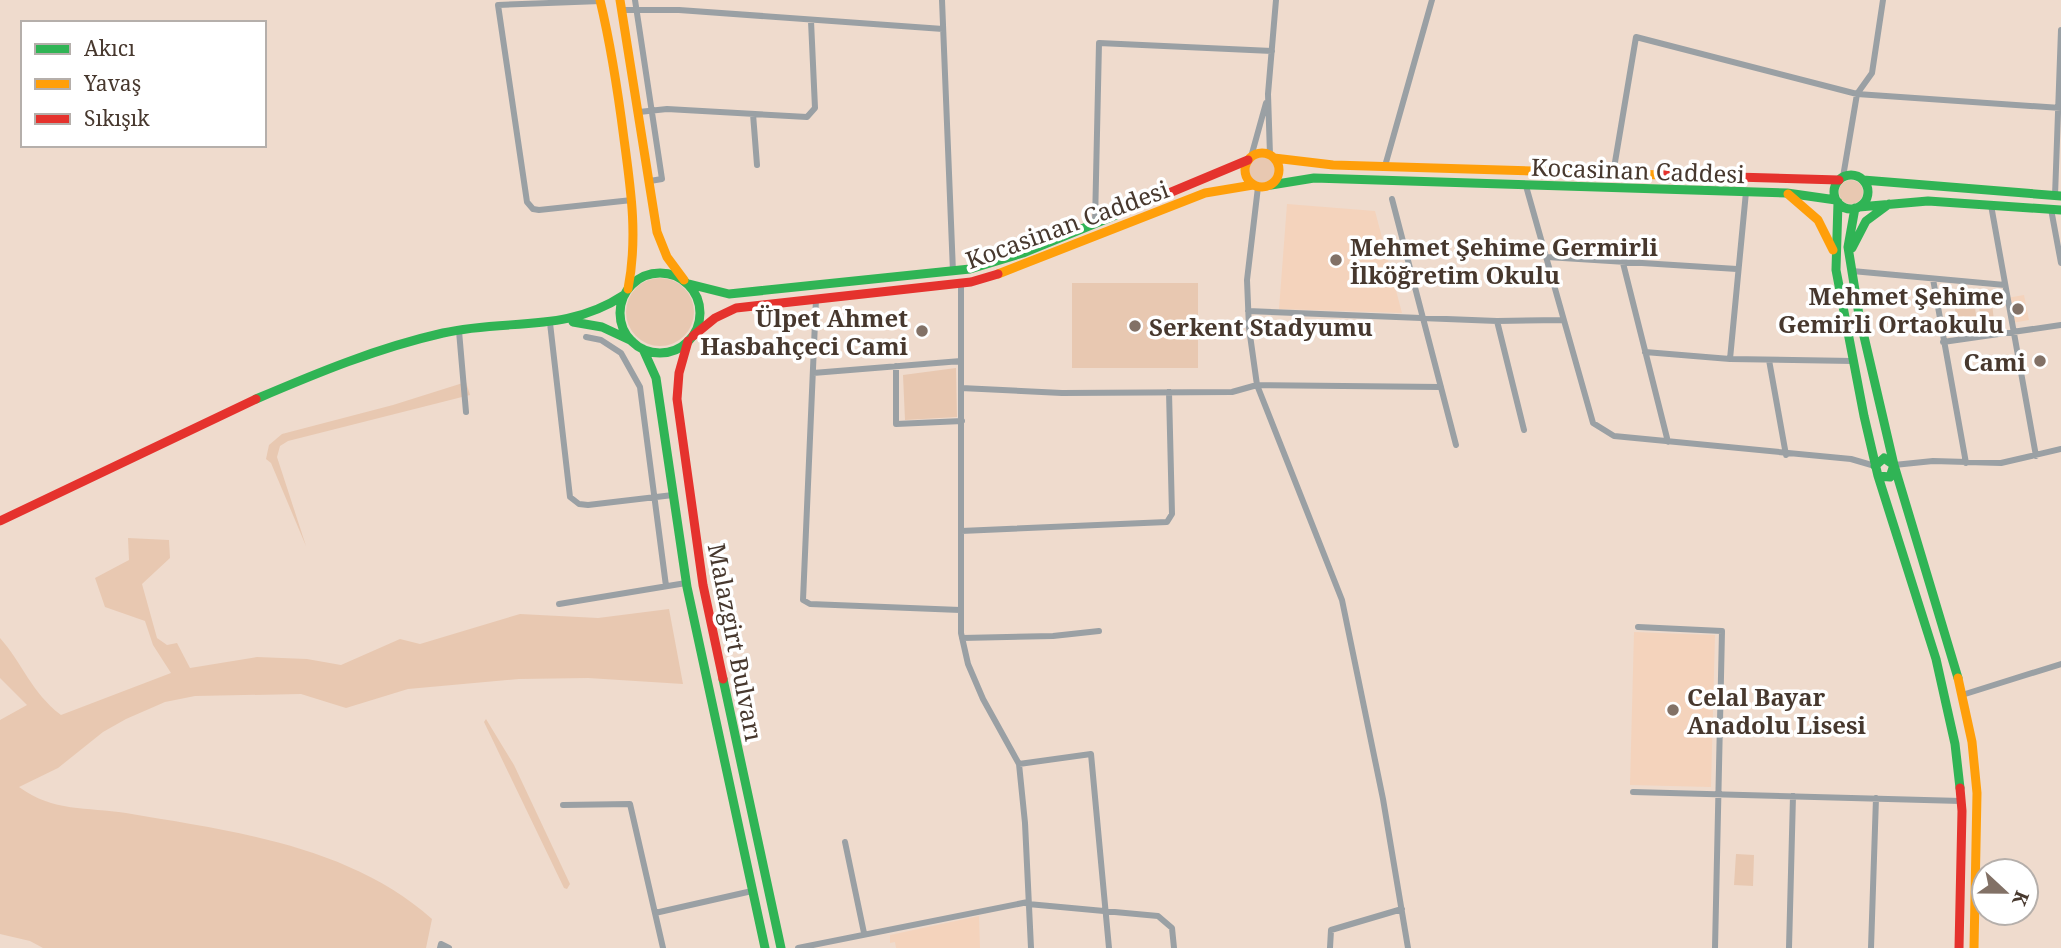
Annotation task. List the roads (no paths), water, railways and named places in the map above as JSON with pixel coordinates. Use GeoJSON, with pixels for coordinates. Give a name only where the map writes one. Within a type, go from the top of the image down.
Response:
{"type":"FeatureCollection","features":[{"type":"Feature","properties":{"kind":"main road"},"geometry":{"type":"LineString","coordinates":[[601,1],[615,75],[636,238],[620,316],[632,341]]}},
{"type":"Feature","properties":{"kind":"main road"},"geometry":{"type":"LineString","coordinates":[[568,321],[602,327],[643,349],[663,353],[691,339],[701,310],[687,282],[660,241],[621,5]]}},
{"type":"Feature","properties":{"kind":"main road"},"geometry":{"type":"LineString","coordinates":[[1262,153],[1272,156],[1279,174],[1271,185],[1256,186],[1245,175],[1250,158],[1262,153]]}},
{"type":"Feature","properties":{"kind":"main road","name":"Kocasinan Caddesi"},"geometry":{"type":"LineString","coordinates":[[1272,156],[1317,164],[1613,175],[1841,179]]}},
{"type":"Feature","properties":{"kind":"main road","name":"Kocasinan Caddesi"},"geometry":{"type":"LineString","coordinates":[[687,282],[729,294],[953,272],[1006,259],[1250,158]]}},
{"type":"Feature","properties":{"kind":"main road"},"geometry":{"type":"LineString","coordinates":[[1959,948],[1961,801],[1955,744],[1944,687],[1877,471],[1853,361],[1834,253],[1837,201],[1834,192],[1841,179],[1855,176],[1863,180],[2058,196]]}},
{"type":"Feature","properties":{"kind":"main road","name":"Kocasinan Caddesi"},"geometry":{"type":"LineString","coordinates":[[1271,185],[1314,178],[1787,193],[1837,201]]}},
{"type":"Feature","properties":{"kind":"main road"},"geometry":{"type":"LineString","coordinates":[[1863,180],[1867,196],[1857,207],[1848,240],[1859,315],[1894,465],[1962,695],[1978,793],[1974,948]]}},
{"type":"Feature","properties":{"kind":"main road","name":"Kocasinan Caddesi"},"geometry":{"type":"LineString","coordinates":[[691,339],[715,318],[736,308],[961,284],[1021,267],[1205,193],[1256,186]]}},
{"type":"Feature","properties":{"kind":"main road"},"geometry":{"type":"LineString","coordinates":[[1787,193],[1813,214],[1834,253]]}},
{"type":"Feature","properties":{"kind":"main road"},"geometry":{"type":"LineString","coordinates":[[1837,201],[1847,208],[1894,202],[2056,209]]}},
{"type":"Feature","properties":{"kind":"main road"},"geometry":{"type":"LineString","coordinates":[[1850,257],[1854,239],[1866,221],[1894,202]]}},
{"type":"Feature","properties":{"kind":"main road"},"geometry":{"type":"LineString","coordinates":[[0,521],[219,414],[327,368],[408,340],[459,331],[568,321],[600,311],[626,292],[638,279],[651,273],[671,274],[687,282]]}},
{"type":"Feature","properties":{"kind":"main road","name":"Malazgirt Bulvarı"},"geometry":{"type":"LineString","coordinates":[[691,339],[679,373],[677,399],[703,585],[781,948]]}},
{"type":"Feature","properties":{"kind":"main road","name":"Malazgirt Bulvarı"},"geometry":{"type":"LineString","coordinates":[[643,349],[656,378],[686,583],[765,948]]}},
{"type":"Feature","properties":{"kind":"main road"},"geometry":{"type":"LineString","coordinates":[[1877,471],[1884,458],[1894,465]]}},
{"type":"Feature","properties":{"kind":"main road"},"geometry":{"type":"LineString","coordinates":[[1877,471],[1890,477],[1894,465]]}},
{"type":"Feature","properties":{"kind":"street"},"geometry":{"type":"LineString","coordinates":[[635,0],[654,109],[662,179],[650,181]]}},
{"type":"Feature","properties":{"kind":"street"},"geometry":{"type":"LineString","coordinates":[[942,0],[953,272]]}},
{"type":"Feature","properties":{"kind":"street"},"geometry":{"type":"LineString","coordinates":[[1272,156],[1268,94],[1276,0]]}},
{"type":"Feature","properties":{"kind":"street"},"geometry":{"type":"LineString","coordinates":[[1385,166],[1432,0]]}},
{"type":"Feature","properties":{"kind":"street"},"geometry":{"type":"LineString","coordinates":[[1841,179],[1857,94],[1872,73],[1883,0]]}},
{"type":"Feature","properties":{"kind":"street"},"geometry":{"type":"LineString","coordinates":[[601,1],[498,5],[527,202],[530,207],[538,210],[632,200]]}},
{"type":"Feature","properties":{"kind":"street"},"geometry":{"type":"LineString","coordinates":[[621,5],[637,9],[943,29]]}},
{"type":"Feature","properties":{"kind":"street"},"geometry":{"type":"LineString","coordinates":[[639,112],[654,109],[804,117],[812,113],[815,105],[811,21]]}},
{"type":"Feature","properties":{"kind":"street"},"geometry":{"type":"LineString","coordinates":[[2058,196],[2061,30]]}},
{"type":"Feature","properties":{"kind":"street"},"geometry":{"type":"LineString","coordinates":[[1613,175],[1636,37],[1857,94],[2059,108]]}},
{"type":"Feature","properties":{"kind":"street"},"geometry":{"type":"LineString","coordinates":[[1095,223],[1099,43],[1272,51]]}},
{"type":"Feature","properties":{"kind":"street"},"geometry":{"type":"LineString","coordinates":[[1250,158],[1268,94]]}},
{"type":"Feature","properties":{"kind":"street"},"geometry":{"type":"LineString","coordinates":[[753,114],[757,165]]}},
{"type":"Feature","properties":{"kind":"street"},"geometry":{"type":"LineString","coordinates":[[1256,186],[1248,257],[1248,311],[1257,385],[1342,600],[1384,799],[1408,948]]}},
{"type":"Feature","properties":{"kind":"street"},"geometry":{"type":"LineString","coordinates":[[1527,186],[1563,320],[1596,426],[1614,436],[1851,460],[1877,471]]}},
{"type":"Feature","properties":{"kind":"street"},"geometry":{"type":"LineString","coordinates":[[1730,359],[1746,192]]}},
{"type":"Feature","properties":{"kind":"street"},"geometry":{"type":"LineString","coordinates":[[1392,199],[1456,445]]}},
{"type":"Feature","properties":{"kind":"street"},"geometry":{"type":"LineString","coordinates":[[1990,205],[2036,456]]}},
{"type":"Feature","properties":{"kind":"street"},"geometry":{"type":"LineString","coordinates":[[2056,209],[2061,263]]}},
{"type":"Feature","properties":{"kind":"street"},"geometry":{"type":"LineString","coordinates":[[1547,257],[1737,269]]}},
{"type":"Feature","properties":{"kind":"street"},"geometry":{"type":"LineString","coordinates":[[1623,263],[1668,442]]}},
{"type":"Feature","properties":{"kind":"street"},"geometry":{"type":"LineString","coordinates":[[1852,271],[2005,285]]}},
{"type":"Feature","properties":{"kind":"street"},"geometry":{"type":"LineString","coordinates":[[1933,279],[1966,463]]}},
{"type":"Feature","properties":{"kind":"street"},"geometry":{"type":"LineString","coordinates":[[961,284],[962,638],[983,699],[1019,764],[1026,823],[1031,948]]}},
{"type":"Feature","properties":{"kind":"street"},"geometry":{"type":"LineString","coordinates":[[816,299],[804,602],[960,610]]}},
{"type":"Feature","properties":{"kind":"street"},"geometry":{"type":"LineString","coordinates":[[1248,311],[1497,321],[1563,320]]}},
{"type":"Feature","properties":{"kind":"street"},"geometry":{"type":"LineString","coordinates":[[1497,321],[1524,430]]}},
{"type":"Feature","properties":{"kind":"street"},"geometry":{"type":"LineString","coordinates":[[550,323],[570,497],[588,505],[673,495]]}},
{"type":"Feature","properties":{"kind":"street"},"geometry":{"type":"LineString","coordinates":[[1943,342],[2061,325]]}},
{"type":"Feature","properties":{"kind":"street"},"geometry":{"type":"LineString","coordinates":[[459,331],[466,412]]}},
{"type":"Feature","properties":{"kind":"street"},"geometry":{"type":"LineString","coordinates":[[586,337],[594,337],[614,348],[626,360],[643,396],[666,586]]}},
{"type":"Feature","properties":{"kind":"street"},"geometry":{"type":"LineString","coordinates":[[1645,352],[1730,359],[1853,361]]}},
{"type":"Feature","properties":{"kind":"street"},"geometry":{"type":"LineString","coordinates":[[813,373],[961,360]]}},
{"type":"Feature","properties":{"kind":"street"},"geometry":{"type":"LineString","coordinates":[[1769,360],[1786,455]]}},
{"type":"Feature","properties":{"kind":"street"},"geometry":{"type":"LineString","coordinates":[[896,366],[895,424],[962,421]]}},
{"type":"Feature","properties":{"kind":"street"},"geometry":{"type":"LineString","coordinates":[[961,388],[1062,393],[1232,392],[1257,385],[1441,387]]}},
{"type":"Feature","properties":{"kind":"street"},"geometry":{"type":"LineString","coordinates":[[961,531],[1167,522],[1172,514],[1169,391]]}},
{"type":"Feature","properties":{"kind":"street"},"geometry":{"type":"LineString","coordinates":[[1894,465],[1933,461],[2018,461],[2061,449]]}},
{"type":"Feature","properties":{"kind":"street"},"geometry":{"type":"LineString","coordinates":[[559,604],[686,583]]}},
{"type":"Feature","properties":{"kind":"street"},"geometry":{"type":"LineString","coordinates":[[1638,627],[1722,631],[1715,948]]}},
{"type":"Feature","properties":{"kind":"street"},"geometry":{"type":"LineString","coordinates":[[962,638],[1053,636],[1100,631]]}},
{"type":"Feature","properties":{"kind":"street"},"geometry":{"type":"LineString","coordinates":[[1962,695],[2061,664]]}},
{"type":"Feature","properties":{"kind":"street"},"geometry":{"type":"LineString","coordinates":[[1019,764],[1091,754],[1108,948]]}},
{"type":"Feature","properties":{"kind":"street"},"geometry":{"type":"LineString","coordinates":[[1633,792],[1961,801]]}},
{"type":"Feature","properties":{"kind":"street"},"geometry":{"type":"LineString","coordinates":[[1789,948],[1793,796]]}},
{"type":"Feature","properties":{"kind":"street"},"geometry":{"type":"LineString","coordinates":[[1871,948],[1876,799]]}},
{"type":"Feature","properties":{"kind":"street"},"geometry":{"type":"LineString","coordinates":[[562,805],[630,804],[663,948]]}},
{"type":"Feature","properties":{"kind":"street"},"geometry":{"type":"LineString","coordinates":[[845,842],[864,933]]}},
{"type":"Feature","properties":{"kind":"street"},"geometry":{"type":"LineString","coordinates":[[655,913],[752,891]]}},
{"type":"Feature","properties":{"kind":"street"},"geometry":{"type":"LineString","coordinates":[[798,948],[1028,903],[1161,917],[1172,928],[1174,948]]}},
{"type":"Feature","properties":{"kind":"street"},"geometry":{"type":"LineString","coordinates":[[1330,948],[1331,930],[1402,909]]}},
{"type":"Feature","properties":{"kind":"street"},"geometry":{"type":"LineString","coordinates":[[835,939],[837,948]]}},
{"type":"Feature","properties":{"kind":"street"},"geometry":{"type":"LineString","coordinates":[[440,948],[441,944],[449,948]]}},
{"type":"Feature","properties":{"kind":"place","name":"Mehmet Şehime Germirli İlköğretim Okulu"},"geometry":{"type":"Point","coordinates":[1336,260]}},
{"type":"Feature","properties":{"kind":"place","name":"Mehmet Şehime Gemirli Ortaokulu"},"geometry":{"type":"Point","coordinates":[2018,309]}},
{"type":"Feature","properties":{"kind":"place","name":"Serkent Stadyumu"},"geometry":{"type":"Point","coordinates":[1135,326]}},
{"type":"Feature","properties":{"kind":"place","name":"Ülpet Ahmet Hasbahçeci Cami"},"geometry":{"type":"Point","coordinates":[922,331]}},
{"type":"Feature","properties":{"kind":"place","name":"Cami"},"geometry":{"type":"Point","coordinates":[2040,361]}},
{"type":"Feature","properties":{"kind":"place","name":"Celal Bayar Anadolu Lisesi"},"geometry":{"type":"Point","coordinates":[1673,710]}}]}
